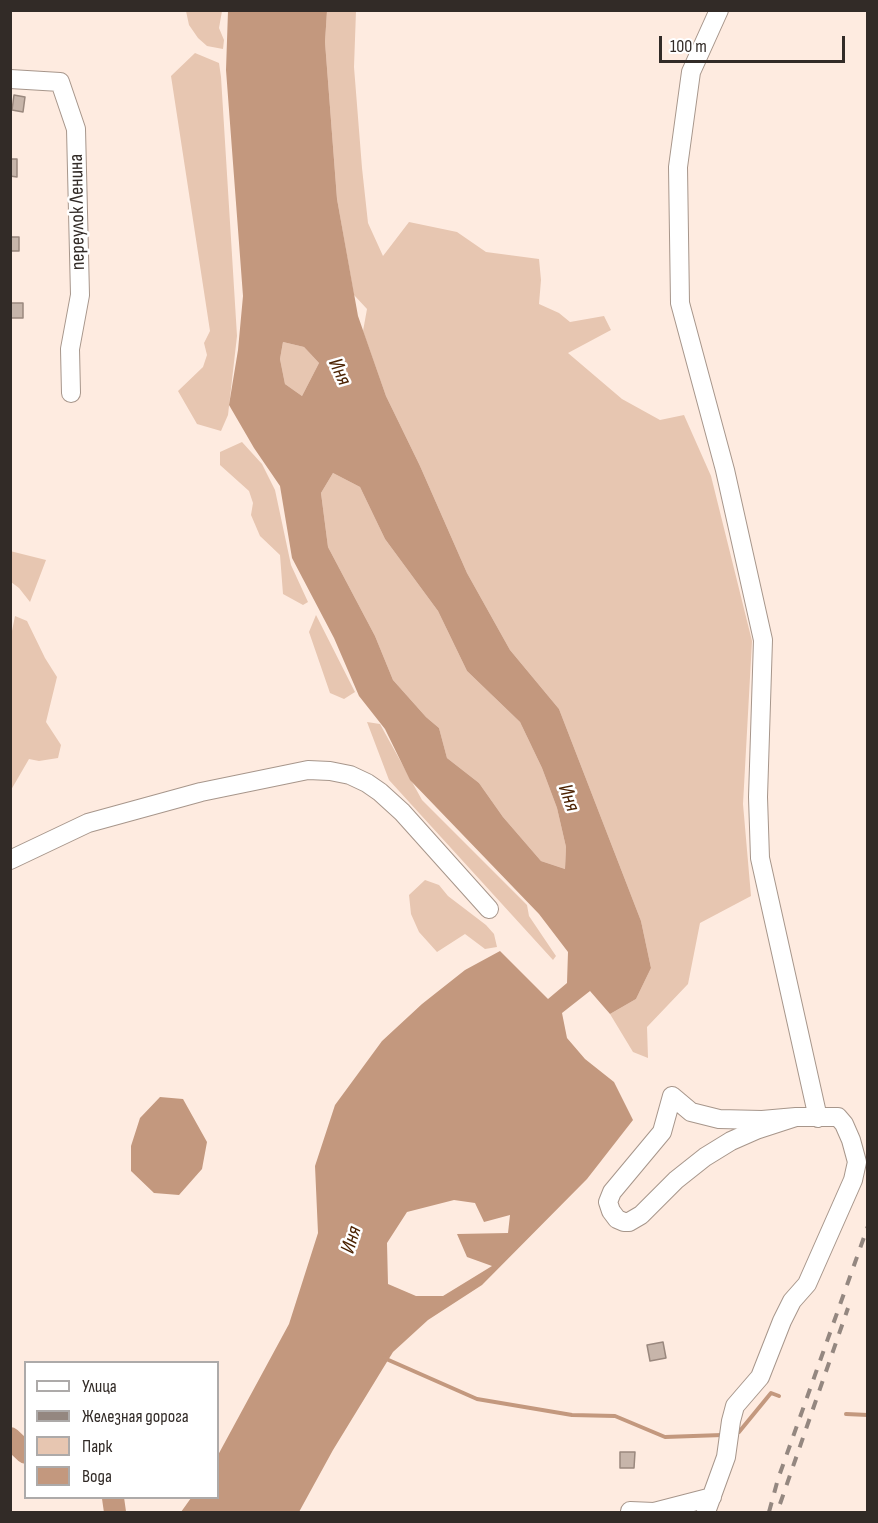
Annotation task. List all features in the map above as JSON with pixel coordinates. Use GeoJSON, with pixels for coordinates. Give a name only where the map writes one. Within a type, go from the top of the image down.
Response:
{"type":"FeatureCollection","features":[{"type":"Feature","properties":{"kind":"street"},"geometry":{"type":"LineString","coordinates":[[719,10],[691,72],[680,157],[680,303],[725,470],[763,640],[758,797],[760,858],[818,1118]]}},
{"type":"Feature","properties":{"kind":"street","name":"переулок Ленина"},"geometry":{"type":"LineString","coordinates":[[10,79],[60,82],[76,129],[80,294],[70,349],[71,393]]}},
{"type":"Feature","properties":{"kind":"street"},"geometry":{"type":"LineString","coordinates":[[10,860],[88,824],[201,792],[308,770],[330,771],[350,775],[380,792],[402,812],[489,909]]}},
{"type":"Feature","properties":{"kind":"street"},"geometry":{"type":"LineString","coordinates":[[630,1511],[654,1512],[709,1505],[726,1457],[735,1406],[760,1377],[792,1301],[807,1284],[853,1180],[857,1162],[852,1140],[838,1117],[796,1117],[762,1120],[719,1119],[691,1112],[672,1096],[662,1132],[612,1192],[608,1202],[611,1211],[617,1219],[629,1222],[641,1215],[676,1180],[705,1157],[731,1141],[756,1130],[796,1117]]}},
{"type":"Feature","properties":{"kind":"green space"},"geometry":{"type":"Polygon","coordinates":[[[186,11],[222,11],[219,28],[224,40],[223,49],[207,46],[198,38],[189,25],[186,11]]]}},
{"type":"Feature","properties":{"kind":"green space"},"geometry":{"type":"Polygon","coordinates":[[[327,11],[356,11],[354,67],[368,223],[383,256],[409,222],[457,232],[486,252],[539,259],[541,280],[539,304],[559,313],[570,322],[604,316],[611,330],[568,353],[622,399],[660,420],[684,415],[711,476],[752,641],[743,804],[751,896],[700,923],[688,984],[647,1027],[648,1058],[633,1052],[610,1014],[636,999],[651,968],[641,921],[559,709],[510,650],[467,573],[386,396],[363,331],[367,309],[354,295],[337,199],[325,42],[327,11]]]}},
{"type":"Feature","properties":{"kind":"green space"},"geometry":{"type":"Polygon","coordinates":[[[195,53],[219,63],[221,77],[237,336],[228,415],[221,431],[197,424],[178,391],[203,367],[207,355],[204,343],[210,331],[171,76],[195,53]]]}},
{"type":"Feature","properties":{"kind":"green space"},"geometry":{"type":"Polygon","coordinates":[[[283,342],[304,347],[319,363],[302,396],[285,384],[280,359],[283,342]]]}},
{"type":"Feature","properties":{"kind":"green space"},"geometry":{"type":"Polygon","coordinates":[[[242,442],[262,464],[275,490],[291,565],[308,602],[303,605],[283,594],[280,555],[260,536],[251,515],[253,503],[249,491],[220,465],[220,452],[242,442]]]}},
{"type":"Feature","properties":{"kind":"green space"},"geometry":{"type":"Polygon","coordinates":[[[333,473],[360,487],[385,539],[438,611],[467,671],[520,722],[542,768],[557,808],[566,847],[565,869],[541,861],[503,817],[479,783],[447,758],[439,728],[393,680],[375,636],[328,547],[321,493],[333,473]]]}},
{"type":"Feature","properties":{"kind":"green space"},"geometry":{"type":"Polygon","coordinates":[[[10,551],[46,560],[30,602],[11,582],[10,551]]]}},
{"type":"Feature","properties":{"kind":"green space"},"geometry":{"type":"Polygon","coordinates":[[[316,615],[355,692],[344,699],[330,693],[309,632],[316,615]]]}},
{"type":"Feature","properties":{"kind":"green space"},"geometry":{"type":"Polygon","coordinates":[[[15,616],[27,621],[57,677],[46,722],[61,745],[58,758],[39,761],[29,759],[11,790],[10,641],[15,616]]]}},
{"type":"Feature","properties":{"kind":"green space"},"geometry":{"type":"Polygon","coordinates":[[[367,722],[380,724],[422,800],[527,905],[529,916],[556,956],[553,960],[389,780],[367,722]]]}},
{"type":"Feature","properties":{"kind":"green space"},"geometry":{"type":"Polygon","coordinates":[[[425,880],[439,885],[448,896],[486,925],[494,934],[497,947],[485,949],[465,934],[437,952],[419,932],[411,914],[409,895],[425,880]]]}},
{"type":"Feature","properties":{"kind":"water","name":"Иня"},"geometry":{"type":"Polygon","coordinates":[[[228,11],[327,11],[325,42],[337,199],[358,316],[386,396],[467,573],[510,650],[559,709],[641,921],[651,968],[636,999],[610,1014],[590,991],[562,1013],[567,1038],[585,1059],[614,1082],[633,1120],[587,1179],[482,1285],[428,1320],[393,1352],[333,1450],[299,1512],[181,1512],[190,1499],[219,1499],[219,1453],[289,1324],[318,1233],[315,1166],[335,1105],[382,1041],[422,1004],[465,970],[500,951],[548,999],[567,983],[568,952],[539,914],[410,780],[385,729],[359,696],[334,638],[292,558],[280,486],[229,405],[238,350],[243,296],[226,70],[228,11]],[[283,342],[280,359],[285,384],[302,396],[319,363],[304,347],[283,342]],[[333,473],[321,493],[328,547],[375,636],[393,680],[439,728],[447,758],[479,783],[503,817],[541,861],[565,869],[566,847],[557,808],[542,768],[520,722],[467,671],[438,611],[385,539],[360,487],[333,473]],[[454,1200],[407,1212],[387,1243],[388,1284],[416,1296],[443,1296],[492,1266],[467,1257],[457,1234],[508,1233],[510,1215],[484,1222],[475,1203],[454,1200]]]}},
{"type":"Feature","properties":{"kind":"water"},"geometry":{"type":"Polygon","coordinates":[[[160,1097],[183,1099],[207,1142],[202,1169],[179,1195],[154,1193],[131,1171],[131,1146],[140,1118],[160,1097]]]}},
{"type":"Feature","properties":{"kind":"building"},"geometry":{"type":"Polygon","coordinates":[[[14,95],[25,97],[23,112],[12,110],[14,95]]]}},
{"type":"Feature","properties":{"kind":"building"},"geometry":{"type":"Polygon","coordinates":[[[10,159],[17,159],[17,177],[10,176],[10,159]]]}},
{"type":"Feature","properties":{"kind":"building"},"geometry":{"type":"Polygon","coordinates":[[[10,237],[19,237],[19,251],[10,251],[10,237]]]}},
{"type":"Feature","properties":{"kind":"building"},"geometry":{"type":"Polygon","coordinates":[[[10,303],[23,303],[23,318],[10,318],[10,303]]]}},
{"type":"Feature","properties":{"kind":"building"},"geometry":{"type":"Polygon","coordinates":[[[663,1342],[666,1358],[650,1361],[647,1345],[663,1342]]]}},
{"type":"Feature","properties":{"kind":"building"},"geometry":{"type":"Polygon","coordinates":[[[620,1452],[635,1452],[634,1468],[620,1468],[620,1452]]]}},
{"type":"Feature","properties":{"kind":"waterway"},"geometry":{"type":"LineString","coordinates":[[384,1358],[477,1399],[572,1415],[615,1416],[665,1437],[722,1435]]}},
{"type":"Feature","properties":{"kind":"waterway"},"geometry":{"type":"LineString","coordinates":[[739,1432],[771,1393],[779,1396]]}},
{"type":"Feature","properties":{"kind":"waterway"},"geometry":{"type":"LineString","coordinates":[[846,1414],[868,1415]]}},
{"type":"Feature","properties":{"kind":"waterway"},"geometry":{"type":"LineString","coordinates":[[10,1438],[24,1451]]}},
{"type":"Feature","properties":{"kind":"waterway"},"geometry":{"type":"LineString","coordinates":[[113,1499],[115,1512]]}},
{"type":"Feature","properties":{"kind":"railway"},"geometry":{"type":"LineString","coordinates":[[769,1512],[778,1479],[868,1226]]}},
{"type":"Feature","properties":{"kind":"railway"},"geometry":{"type":"LineString","coordinates":[[780,1504],[848,1308]]}}]}
